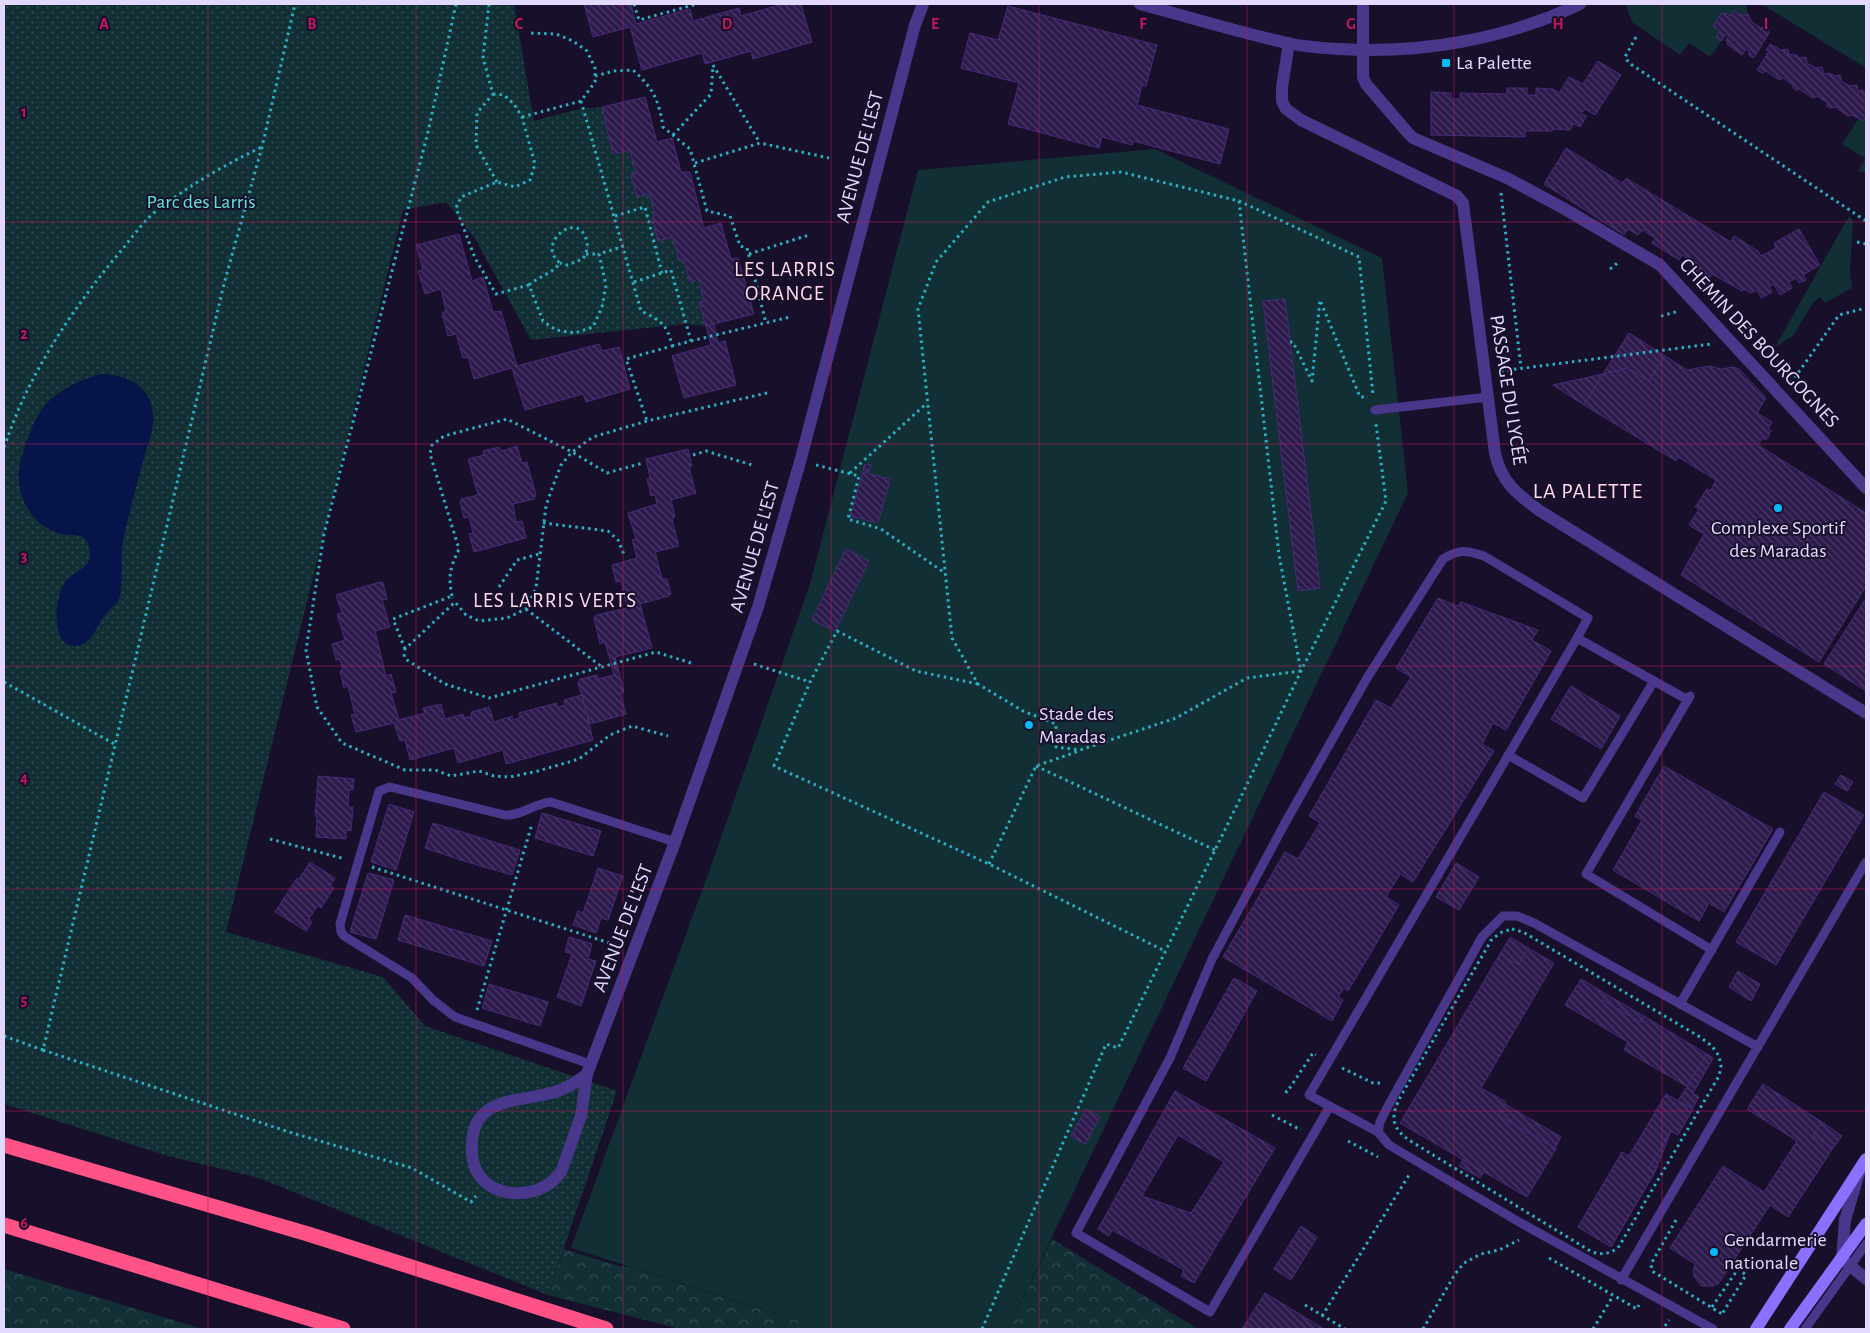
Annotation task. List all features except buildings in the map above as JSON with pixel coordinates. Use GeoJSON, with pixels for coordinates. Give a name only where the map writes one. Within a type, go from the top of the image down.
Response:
{"type":"FeatureCollection","features":[{"type":"Feature","properties":{"kind":"highway"},"geometry":{"type":"LineString","coordinates":[[4,1145],[308,1234],[606,1329]]}},
{"type":"Feature","properties":{"kind":"highway"},"geometry":{"type":"LineString","coordinates":[[4,1226],[343,1329]]}},
{"type":"Feature","properties":{"kind":"main road"},"geometry":{"type":"LineString","coordinates":[[1756,1329],[1864,1162]]}},
{"type":"Feature","properties":{"kind":"main road"},"geometry":{"type":"LineString","coordinates":[[1790,1329],[1847,1263],[1866,1224]]}},
{"type":"Feature","properties":{"kind":"street","name":"AVENUE DE L'EST"},"geometry":{"type":"LineString","coordinates":[[486,1183],[505,1193],[517,1195],[538,1190],[556,1180],[561,1172],[581,1116],[589,1069],[635,951],[741,659],[776,547],[873,180],[923,4]]}},
{"type":"Feature","properties":{"kind":"street","name":"AVENUE DE L'EST"},"geometry":{"type":"LineString","coordinates":[[918,18],[927,4]]}},
{"type":"Feature","properties":{"kind":"street"},"geometry":{"type":"LineString","coordinates":[[1140,4],[1289,43],[1362,50],[1431,47],[1473,40],[1555,16],[1580,4]]}},
{"type":"Feature","properties":{"kind":"street","name":"CHEMIN DES BOURGOGNES"},"geometry":{"type":"LineString","coordinates":[[1363,4],[1362,74],[1364,80],[1408,133],[1414,138],[1507,178],[1563,208],[1660,265],[1725,333],[1866,488]]}},
{"type":"Feature","properties":{"kind":"street","name":"PASSAGE DU LYCÉE"},"geometry":{"type":"LineString","coordinates":[[1289,43],[1281,95],[1286,108],[1301,120],[1456,196],[1463,203],[1497,465],[1502,476],[1522,497],[1540,511],[1866,714]]}},
{"type":"Feature","properties":{"kind":"street"},"geometry":{"type":"LineString","coordinates":[[486,1183],[476,1170],[472,1154],[475,1130],[478,1121],[484,1113],[502,1102],[556,1092],[568,1087],[589,1069]]}},
{"type":"Feature","properties":{"kind":"street"},"geometry":{"type":"LineString","coordinates":[[1864,1162],[1845,1220],[1847,1263],[1866,1279]]}},
{"type":"Feature","properties":{"kind":"lane"},"geometry":{"type":"LineString","coordinates":[[1375,410],[1488,397]]}},
{"type":"Feature","properties":{"kind":"lane"},"geometry":{"type":"LineString","coordinates":[[1330,1106],[1210,1312],[1076,1233],[1170,1058],[1212,959],[1285,823],[1367,678],[1443,559],[1455,552],[1469,551],[1484,556],[1588,618],[1309,1095],[1330,1106],[1378,1132],[1383,1140],[1399,1151],[1621,1280],[1712,1329]]}},
{"type":"Feature","properties":{"kind":"lane"},"geometry":{"type":"LineString","coordinates":[[1577,638],[1689,698],[1586,874],[1712,950]]}},
{"type":"Feature","properties":{"kind":"lane"},"geometry":{"type":"LineString","coordinates":[[1508,755],[1583,798],[1654,680]]}},
{"type":"Feature","properties":{"kind":"lane"},"geometry":{"type":"LineString","coordinates":[[589,1069],[455,1017],[433,1000],[412,978],[348,939],[340,932],[340,924],[379,791],[390,787],[506,815],[518,814],[537,805],[551,802],[675,842]]}},
{"type":"Feature","properties":{"kind":"lane"},"geometry":{"type":"LineString","coordinates":[[1680,1004],[1780,832]]}},
{"type":"Feature","properties":{"kind":"lane"},"geometry":{"type":"LineString","coordinates":[[1621,1280],[1865,865]]}},
{"type":"Feature","properties":{"kind":"lane"},"geometry":{"type":"LineString","coordinates":[[1378,1132],[1380,1122],[1399,1092],[1482,937],[1503,916],[1517,916],[1534,923],[1758,1047]]}},
{"type":"Feature","properties":{"kind":"lane"},"geometry":{"type":"LineString","coordinates":[[1805,1329],[1847,1263],[1866,1244]]}},
{"type":"Feature","properties":{"kind":"path"},"geometry":{"type":"LineString","coordinates":[[43,1050],[224,284],[262,146],[295,4]]}},
{"type":"Feature","properties":{"kind":"path"},"geometry":{"type":"LineString","coordinates":[[456,4],[428,132],[324,534],[306,650],[317,707],[342,743],[405,770],[435,770],[451,776],[479,771],[494,776],[510,777],[538,771],[578,759],[610,735],[632,726],[668,736]]}},
{"type":"Feature","properties":{"kind":"path"},"geometry":{"type":"LineString","coordinates":[[489,4],[483,58],[492,94]]}},
{"type":"Feature","properties":{"kind":"path"},"geometry":{"type":"LineString","coordinates":[[634,4],[639,20],[696,4]]}},
{"type":"Feature","properties":{"kind":"path"},"geometry":{"type":"LineString","coordinates":[[522,118],[581,101],[595,82],[595,68],[587,51],[573,41],[556,34],[529,33]]}},
{"type":"Feature","properties":{"kind":"path"},"geometry":{"type":"LineString","coordinates":[[1636,38],[1624,57],[1629,63],[1866,221]]}},
{"type":"Feature","properties":{"kind":"path"},"geometry":{"type":"LineString","coordinates":[[673,135],[711,94],[713,64],[760,143]]}},
{"type":"Feature","properties":{"kind":"path"},"geometry":{"type":"LineString","coordinates":[[595,76],[614,71],[633,70],[648,84],[660,109],[663,127],[690,148],[707,211],[730,216],[740,246],[747,248],[766,323]]}},
{"type":"Feature","properties":{"kind":"path"},"geometry":{"type":"LineString","coordinates":[[492,94],[504,95],[514,104],[522,118],[535,164],[530,180],[515,187],[497,182],[461,197],[456,208],[475,258],[496,294],[529,285],[536,278],[549,274],[560,263]]}},
{"type":"Feature","properties":{"kind":"path"},"geometry":{"type":"LineString","coordinates":[[492,94],[477,113],[476,145],[497,182]]}},
{"type":"Feature","properties":{"kind":"path"},"geometry":{"type":"LineString","coordinates":[[581,101],[641,310],[658,319],[669,332],[672,346]]}},
{"type":"Feature","properties":{"kind":"path"},"geometry":{"type":"LineString","coordinates":[[695,163],[760,143],[829,158]]}},
{"type":"Feature","properties":{"kind":"path"},"geometry":{"type":"LineString","coordinates":[[4,447],[26,392],[62,328],[104,270],[139,229],[154,213],[186,190],[230,162],[262,146]]}},
{"type":"Feature","properties":{"kind":"path"},"geometry":{"type":"LineString","coordinates":[[978,684],[952,638],[918,309],[936,262],[988,202],[1065,177],[1121,172],[1239,201],[1359,257],[1373,397],[1360,398],[1320,300],[1312,381],[1293,342],[1290,342]]}},
{"type":"Feature","properties":{"kind":"path"},"geometry":{"type":"LineString","coordinates":[[1507,178],[1501,191],[1521,368]]}},
{"type":"Feature","properties":{"kind":"path"},"geometry":{"type":"LineString","coordinates":[[1239,201],[1280,555],[1301,671]]}},
{"type":"Feature","properties":{"kind":"path"},"geometry":{"type":"LineString","coordinates":[[615,216],[645,207],[662,273]]}},
{"type":"Feature","properties":{"kind":"path"},"geometry":{"type":"LineString","coordinates":[[566,229],[580,229],[588,245],[586,254],[583,259],[576,263],[567,265],[560,263],[556,260],[552,247],[554,240],[566,229]]}},
{"type":"Feature","properties":{"kind":"path"},"geometry":{"type":"LineString","coordinates":[[749,254],[809,235]]}},
{"type":"Feature","properties":{"kind":"path"},"geometry":{"type":"LineString","coordinates":[[1857,242],[1866,244]]}},
{"type":"Feature","properties":{"kind":"path"},"geometry":{"type":"LineString","coordinates":[[586,254],[600,254],[624,246]]}},
{"type":"Feature","properties":{"kind":"path"},"geometry":{"type":"LineString","coordinates":[[529,285],[543,320],[556,330],[575,333],[593,327],[602,307],[606,285],[600,254]]}},
{"type":"Feature","properties":{"kind":"path"},"geometry":{"type":"LineString","coordinates":[[634,282],[670,270],[691,341]]}},
{"type":"Feature","properties":{"kind":"path"},"geometry":{"type":"LineString","coordinates":[[1782,396],[1840,315],[1866,308]]}},
{"type":"Feature","properties":{"kind":"path"},"geometry":{"type":"LineString","coordinates":[[647,421],[626,359],[790,317]]}},
{"type":"Feature","properties":{"kind":"path"},"geometry":{"type":"LineString","coordinates":[[1485,373],[1714,344],[1725,333]]}},
{"type":"Feature","properties":{"kind":"path"},"geometry":{"type":"LineString","coordinates":[[643,463],[607,473],[572,452],[507,418],[444,436],[432,445],[430,454],[459,549],[451,566],[448,579],[455,602],[466,615],[479,621],[507,618],[526,609],[536,588],[546,506],[561,465],[572,452],[593,437],[647,421],[770,392]]}},
{"type":"Feature","properties":{"kind":"path"},"geometry":{"type":"LineString","coordinates":[[850,473],[928,403]]}},
{"type":"Feature","properties":{"kind":"path"},"geometry":{"type":"LineString","coordinates":[[982,1329],[1106,1044],[1118,1048],[1301,671],[1386,501],[1375,410]]}},
{"type":"Feature","properties":{"kind":"path"},"geometry":{"type":"LineString","coordinates":[[693,455],[706,451],[752,464]]}},
{"type":"Feature","properties":{"kind":"path"},"geometry":{"type":"LineString","coordinates":[[800,462],[859,476],[848,519],[881,529],[945,574]]}},
{"type":"Feature","properties":{"kind":"path"},"geometry":{"type":"LineString","coordinates":[[544,523],[608,531],[618,540],[625,557]]}},
{"type":"Feature","properties":{"kind":"path"},"geometry":{"type":"LineString","coordinates":[[499,588],[517,560],[540,554]]}},
{"type":"Feature","properties":{"kind":"path"},"geometry":{"type":"LineString","coordinates":[[452,596],[393,619],[405,649],[404,656],[407,660],[446,684],[489,698],[656,652],[691,663]]}},
{"type":"Feature","properties":{"kind":"path"},"geometry":{"type":"LineString","coordinates":[[405,649],[455,602]]}},
{"type":"Feature","properties":{"kind":"path"},"geometry":{"type":"LineString","coordinates":[[526,609],[602,667]]}},
{"type":"Feature","properties":{"kind":"path"},"geometry":{"type":"LineString","coordinates":[[1080,750],[1056,747],[1056,724],[1023,711],[978,684],[916,670],[837,631],[810,682],[774,766],[989,864],[1165,951]]}},
{"type":"Feature","properties":{"kind":"path"},"geometry":{"type":"LineString","coordinates":[[741,659],[810,682]]}},
{"type":"Feature","properties":{"kind":"path"},"geometry":{"type":"LineString","coordinates":[[989,864],[1036,766],[1176,718],[1247,678],[1301,671]]}},
{"type":"Feature","properties":{"kind":"path"},"geometry":{"type":"LineString","coordinates":[[4,682],[116,745]]}},
{"type":"Feature","properties":{"kind":"path"},"geometry":{"type":"LineString","coordinates":[[1036,766],[1215,850]]}},
{"type":"Feature","properties":{"kind":"path"},"geometry":{"type":"LineString","coordinates":[[473,1025],[537,805]]}},
{"type":"Feature","properties":{"kind":"path"},"geometry":{"type":"LineString","coordinates":[[270,839],[358,863],[635,951]]}},
{"type":"Feature","properties":{"kind":"path"},"geometry":{"type":"LineString","coordinates":[[1512,929],[1523,932],[1700,1037],[1712,1046],[1719,1056],[1721,1066],[1719,1076],[1618,1248],[1611,1253],[1602,1255],[1592,1252],[1400,1134],[1394,1124],[1399,1092],[1492,940],[1502,932],[1512,929]]}},
{"type":"Feature","properties":{"kind":"path"},"geometry":{"type":"LineString","coordinates":[[4,1036],[289,1132],[412,1168],[471,1202],[486,1183]]}},
{"type":"Feature","properties":{"kind":"path"},"geometry":{"type":"LineString","coordinates":[[1286,1091],[1313,1053],[1373,1083],[1382,1082],[1399,1092]]}},
{"type":"Feature","properties":{"kind":"path"},"geometry":{"type":"LineString","coordinates":[[1272,1114],[1313,1136]]}},
{"type":"Feature","properties":{"kind":"path"},"geometry":{"type":"LineString","coordinates":[[1322,1316],[1409,1175]]}},
{"type":"Feature","properties":{"kind":"path"},"geometry":{"type":"LineString","coordinates":[[1678,1216],[1652,1264],[1652,1271],[1722,1314]]}},
{"type":"Feature","properties":{"kind":"path"},"geometry":{"type":"LineString","coordinates":[[1423,1329],[1455,1274],[1464,1264],[1481,1254],[1499,1250],[1519,1240]]}},
{"type":"Feature","properties":{"kind":"path"},"geometry":{"type":"LineString","coordinates":[[1712,1307],[1738,1269],[1746,1275],[1712,1329]]}},
{"type":"Feature","properties":{"kind":"path"},"geometry":{"type":"LineString","coordinates":[[1593,1329],[1613,1296]]}},
{"type":"Feature","properties":{"kind":"path"},"geometry":{"type":"LineString","coordinates":[[1305,1305],[1345,1329]]}},
{"type":"Feature","properties":{"kind":"green space","name":"Parc des Larris"},"geometry":{"type":"Polygon","coordinates":[[[4,4],[514,4],[534,121],[579,109],[602,107],[613,154],[630,150],[636,173],[631,175],[637,197],[650,194],[655,215],[652,217],[658,241],[673,237],[679,261],[684,259],[691,282],[699,279],[704,301],[700,302],[706,326],[685,324],[531,340],[474,237],[446,202],[403,210],[226,932],[383,977],[425,1026],[617,1091],[548,1295],[259,1178],[168,1156],[4,1104],[4,4]]]}},
{"type":"Feature","properties":{"kind":"green space"},"geometry":{"type":"Polygon","coordinates":[[[1746,4],[1748,14],[1743,16],[1734,11],[1730,16],[1727,13],[1717,37],[1721,41],[1710,57],[1689,43],[1680,55],[1632,22],[1626,5],[1746,4]]]}},
{"type":"Feature","properties":{"kind":"green space"},"geometry":{"type":"Polygon","coordinates":[[[1761,4],[1866,4],[1866,68],[1761,4]]]}},
{"type":"Feature","properties":{"kind":"green space"},"geometry":{"type":"Polygon","coordinates":[[[1866,115],[1866,159],[1842,144],[1859,118],[1863,120],[1866,115]]]}},
{"type":"Feature","properties":{"kind":"green space","name":"Stade des Maradas"},"geometry":{"type":"Polygon","coordinates":[[[1155,149],[1382,258],[1408,493],[1008,1329],[824,1329],[571,1248],[711,866],[810,584],[918,170],[1155,149]]]}},
{"type":"Feature","properties":{"kind":"green space"},"geometry":{"type":"Polygon","coordinates":[[[1866,159],[1866,172],[1858,171],[1866,159]]]}},
{"type":"Feature","properties":{"kind":"green space"},"geometry":{"type":"Polygon","coordinates":[[[1849,216],[1853,223],[1850,271],[1852,288],[1825,303],[1820,297],[1813,303],[1793,336],[1775,347],[1849,216]]]}},
{"type":"Feature","properties":{"kind":"green space"},"geometry":{"type":"Polygon","coordinates":[[[1052,1239],[1198,1329],[1008,1329],[1052,1239]]]}},
{"type":"Feature","properties":{"kind":"green space"},"geometry":{"type":"Polygon","coordinates":[[[564,1249],[619,1266],[629,1267],[824,1329],[680,1329],[548,1295],[564,1249]]]}},
{"type":"Feature","properties":{"kind":"green space"},"geometry":{"type":"Polygon","coordinates":[[[4,1269],[203,1329],[4,1329],[4,1269]]]}},
{"type":"Feature","properties":{"kind":"shaded area"},"geometry":{"type":"Polygon","coordinates":[[[101,374],[123,377],[140,387],[150,402],[153,412],[153,424],[123,541],[120,596],[89,640],[80,645],[72,646],[61,638],[57,627],[58,600],[62,587],[68,578],[88,562],[90,552],[88,545],[83,537],[62,534],[51,530],[33,516],[22,494],[19,471],[29,435],[48,402],[60,392],[73,385],[101,374]]]}},
{"type":"Feature","properties":{"kind":"place","name":"La Palette"},"geometry":{"type":"Point","coordinates":[1446,63]}},
{"type":"Feature","properties":{"kind":"place","name":"Complexe Sportif des Maradas"},"geometry":{"type":"Point","coordinates":[1778,508]}},
{"type":"Feature","properties":{"kind":"place","name":"Stade des Maradas"},"geometry":{"type":"Point","coordinates":[1029,725]}},
{"type":"Feature","properties":{"kind":"place","name":"Gendarmerie nationale"},"geometry":{"type":"Point","coordinates":[1714,1252]}},
{"type":"Feature","properties":{"kind":"district","name":"LES LARRIS ORANGE"},"geometry":{"type":"Point","coordinates":[785,281]}},
{"type":"Feature","properties":{"kind":"district","name":"LA PALETTE"},"geometry":{"type":"Point","coordinates":[1588,491]}},
{"type":"Feature","properties":{"kind":"district","name":"LES LARRIS VERTS"},"geometry":{"type":"Point","coordinates":[555,600]}}]}
